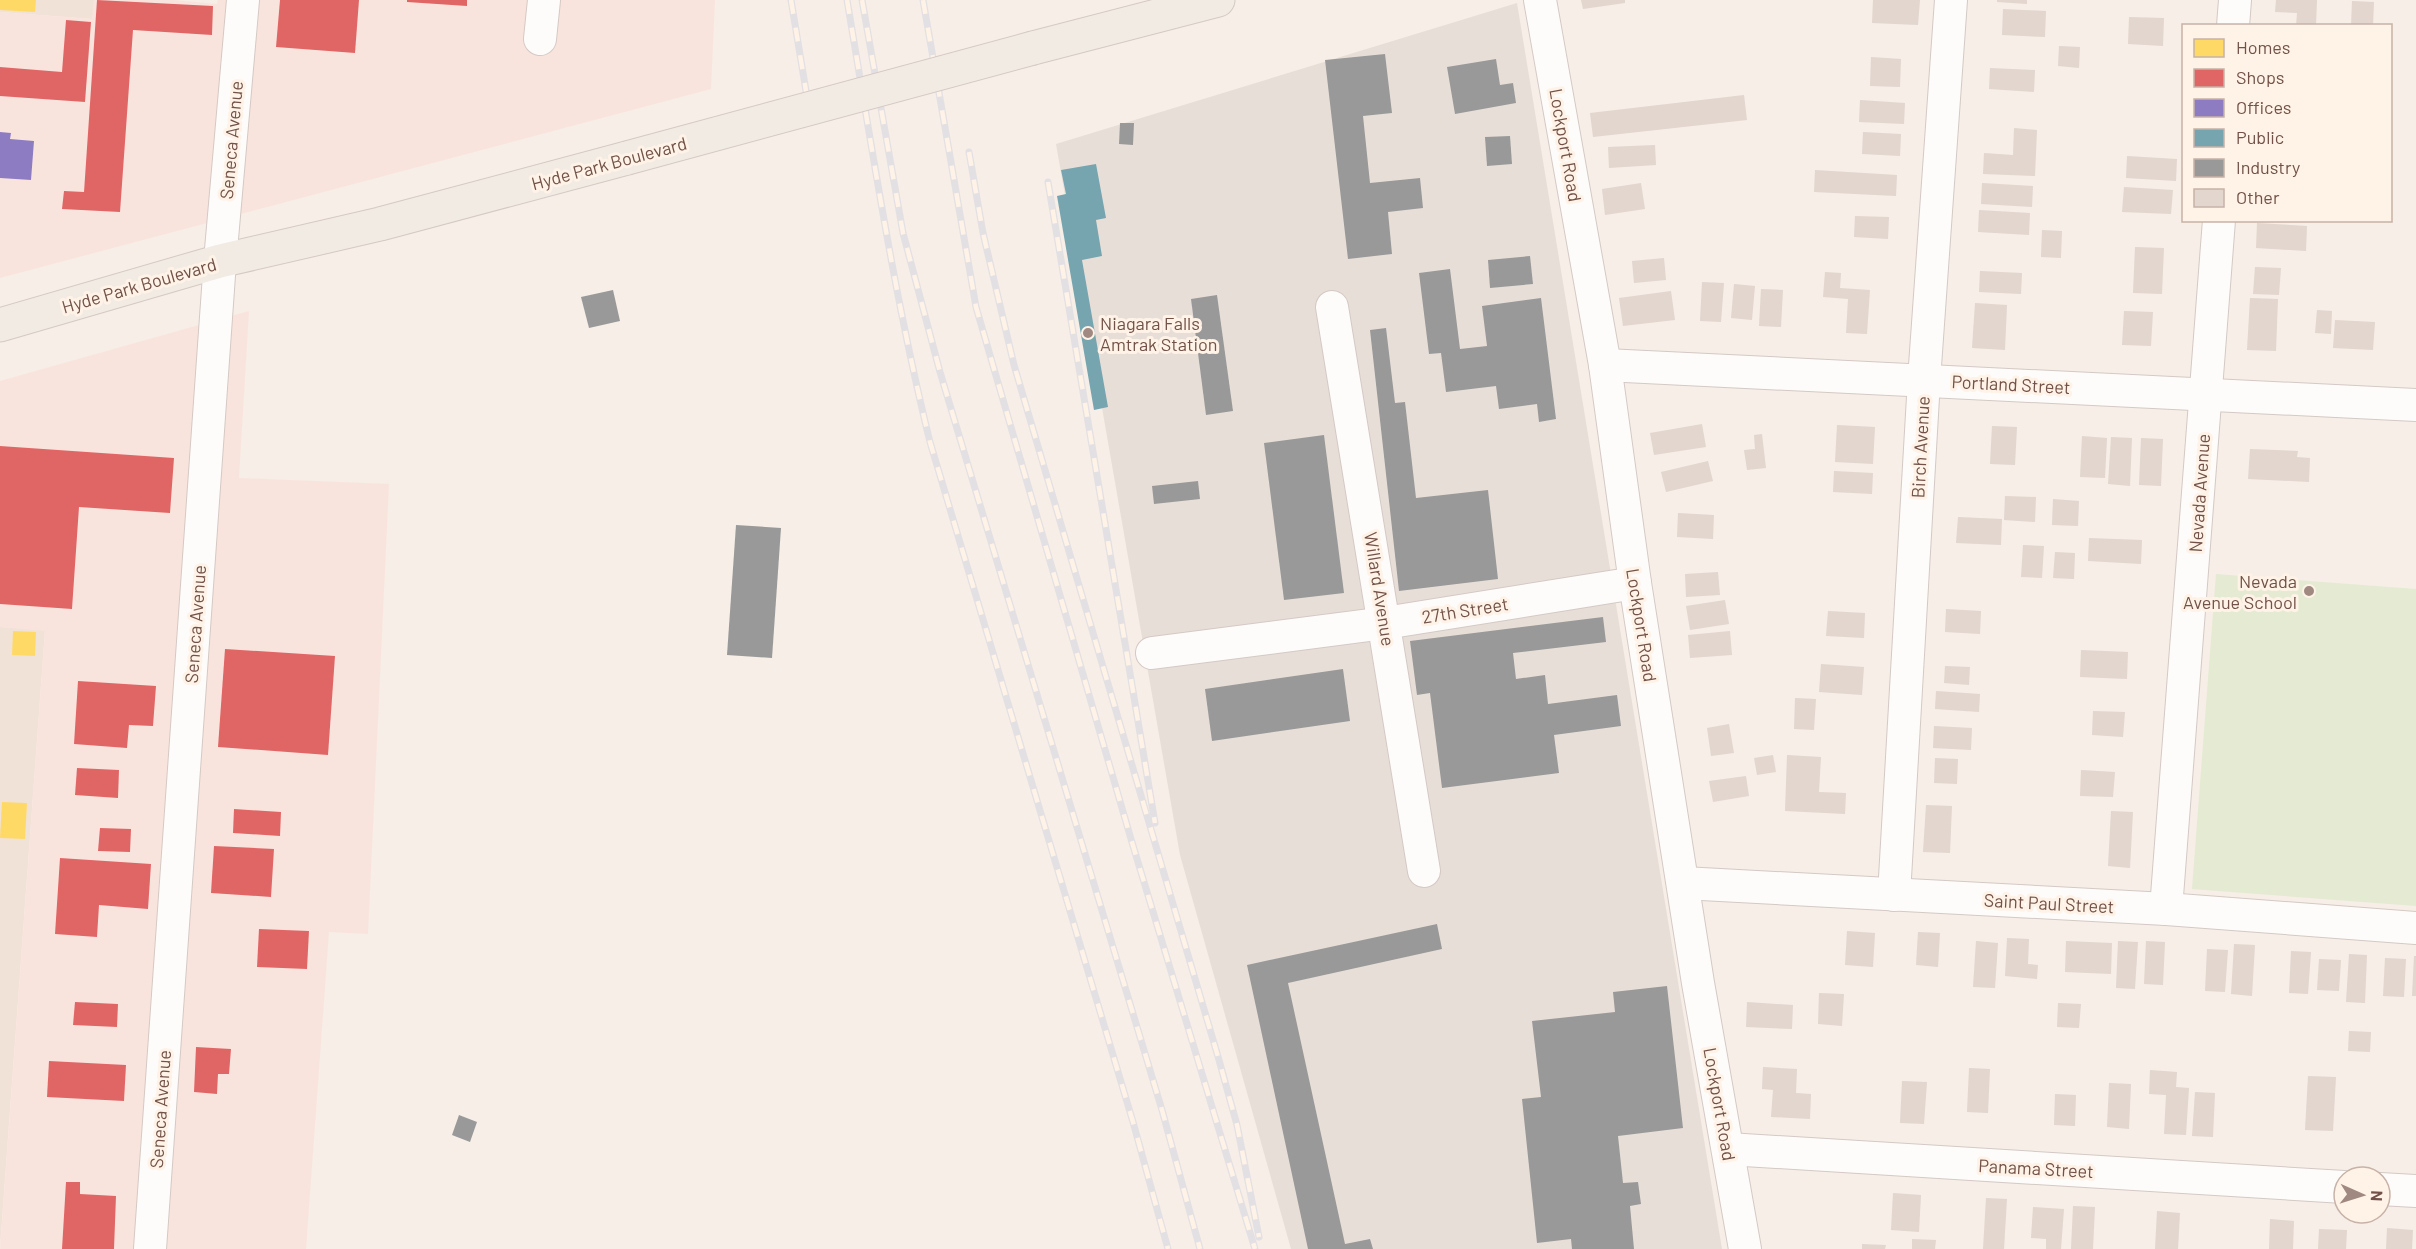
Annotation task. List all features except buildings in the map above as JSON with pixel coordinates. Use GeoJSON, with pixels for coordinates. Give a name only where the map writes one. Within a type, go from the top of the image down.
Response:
{"type":"FeatureCollection","features":[{"type":"Feature","properties":{"kind":"main road","name":"Hyde Park Boulevard"},"geometry":{"type":"LineString","coordinates":[[0,325],[220,261],[381,224],[1218,0]]}},
{"type":"Feature","properties":{"kind":"street","name":"Seneca Avenue"},"geometry":{"type":"LineString","coordinates":[[150,1249],[220,261],[243,0]]}},
{"type":"Feature","properties":{"kind":"street"},"geometry":{"type":"LineString","coordinates":[[540,39],[544,0]]}},
{"type":"Feature","properties":{"kind":"street","name":"Lockport Road"},"geometry":{"type":"LineString","coordinates":[[1540,0],[1605,365],[1635,583],[1745,1249]]}},
{"type":"Feature","properties":{"kind":"street","name":"Birch Avenue"},"geometry":{"type":"LineString","coordinates":[[1894,895],[1924,380],[1951,0]]}},
{"type":"Feature","properties":{"kind":"street"},"geometry":{"type":"LineString","coordinates":[[2233,24],[2235,0]]}},
{"type":"Feature","properties":{"kind":"street","name":"Nevada Avenue"},"geometry":{"type":"LineString","coordinates":[[2166,909],[2219,222]]}},
{"type":"Feature","properties":{"kind":"street","name":"Willard Avenue"},"geometry":{"type":"LineString","coordinates":[[1332,307],[1424,871]]}},
{"type":"Feature","properties":{"kind":"street","name":"Portland Street"},"geometry":{"type":"LineString","coordinates":[[1605,365],[2416,405]]}},
{"type":"Feature","properties":{"kind":"street","name":"27th Street"},"geometry":{"type":"LineString","coordinates":[[1152,653],[1385,623],[1635,583]]}},
{"type":"Feature","properties":{"kind":"street","name":"Saint Paul Street"},"geometry":{"type":"LineString","coordinates":[[1683,883],[2166,909],[2416,928]]}},
{"type":"Feature","properties":{"kind":"street","name":"Panama Street"},"geometry":{"type":"LineString","coordinates":[[1728,1149],[2332,1186]]}},
{"type":"Feature","properties":{"kind":"street"},"geometry":{"type":"LineString","coordinates":[[2392,1190],[2416,1191]]}},
{"type":"Feature","properties":{"kind":"shaded area"},"geometry":{"type":"Polygon","coordinates":[[[0,0],[94,0],[93,19],[0,12],[0,0]]]}},
{"type":"Feature","properties":{"kind":"shaded area"},"geometry":{"type":"Polygon","coordinates":[[[94,0],[174,0],[217,4],[218,0],[715,0],[711,89],[0,278],[0,12],[92,19],[94,0]]]}},
{"type":"Feature","properties":{"kind":"shaded area"},"geometry":{"type":"Polygon","coordinates":[[[1517,3],[1722,1249],[1291,1249],[1180,855],[1056,144],[1517,3]]]}},
{"type":"Feature","properties":{"kind":"shaded area"},"geometry":{"type":"Polygon","coordinates":[[[249,311],[239,478],[389,484],[368,934],[329,932],[306,1249],[0,1249],[45,631],[0,627],[0,381],[249,311]]]}},
{"type":"Feature","properties":{"kind":"shaded area"},"geometry":{"type":"Polygon","coordinates":[[[0,627],[45,630],[0,1247],[0,627]]]}},
{"type":"Feature","properties":{"kind":"green space"},"geometry":{"type":"Polygon","coordinates":[[[2216,574],[2416,589],[2416,906],[2192,889],[2216,574]]]}},
{"type":"Feature","properties":{"kind":"railway"},"geometry":{"type":"LineString","coordinates":[[791,0],[807,97]]}},
{"type":"Feature","properties":{"kind":"railway"},"geometry":{"type":"LineString","coordinates":[[847,0],[905,332],[930,442],[1133,1122],[1168,1249]]}},
{"type":"Feature","properties":{"kind":"railway"},"geometry":{"type":"LineString","coordinates":[[862,0],[903,233],[940,372],[1162,1110],[1200,1249]]}},
{"type":"Feature","properties":{"kind":"railway"},"geometry":{"type":"LineString","coordinates":[[923,0],[976,307],[1131,839],[1255,1249]]}},
{"type":"Feature","properties":{"kind":"railway"},"geometry":{"type":"LineString","coordinates":[[969,152],[983,233],[1014,365],[1219,1060],[1237,1125],[1259,1237]]}},
{"type":"Feature","properties":{"kind":"railway"},"geometry":{"type":"LineString","coordinates":[[1048,182],[1155,823]]}},
{"type":"Feature","properties":{"kind":"place","name":"Niagara Falls Amtrak Station"},"geometry":{"type":"Point","coordinates":[1088,333]}},
{"type":"Feature","properties":{"kind":"place","name":"Nevada Avenue School"},"geometry":{"type":"Point","coordinates":[2309,591]}}]}
